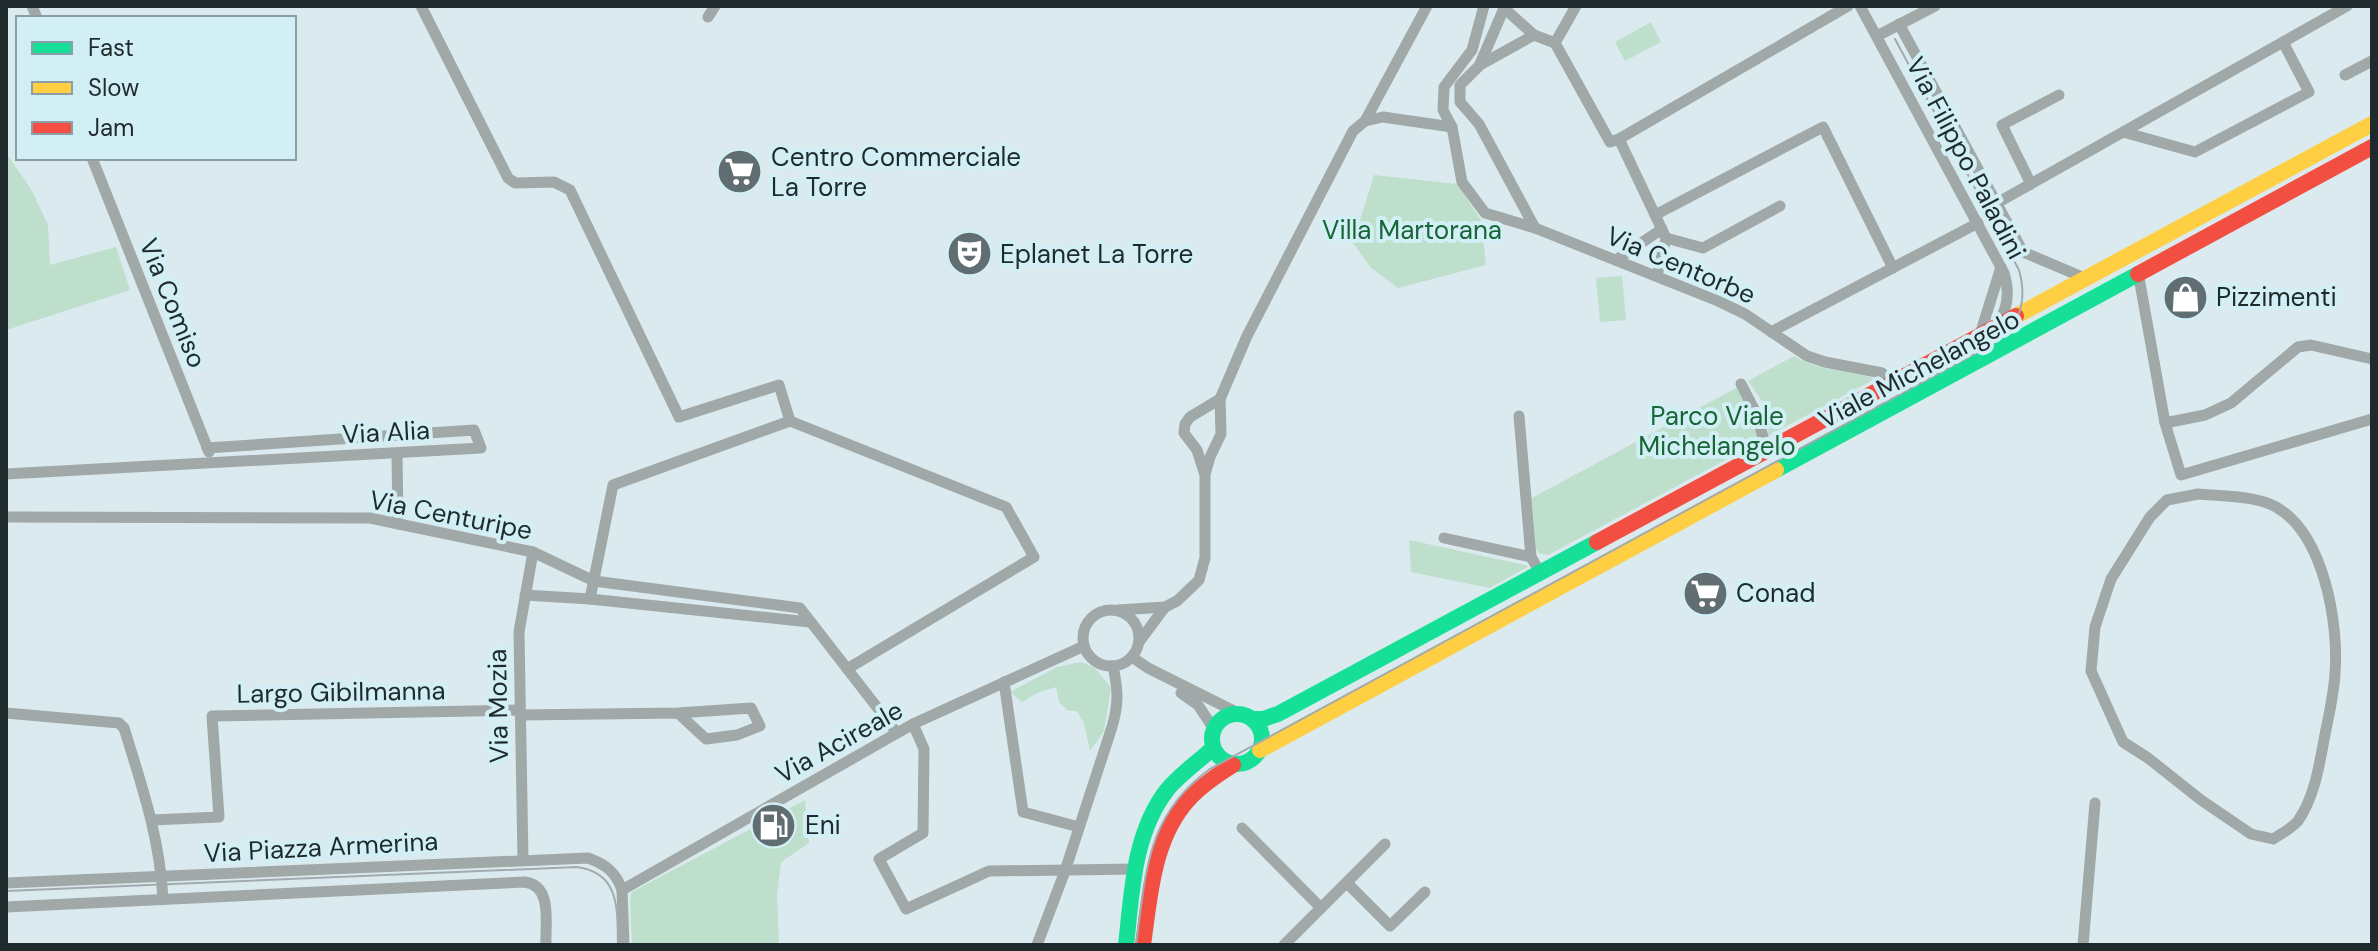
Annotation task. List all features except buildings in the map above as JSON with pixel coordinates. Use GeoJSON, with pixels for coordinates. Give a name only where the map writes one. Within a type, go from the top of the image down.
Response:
{"type":"FeatureCollection","features":[{"type":"Feature","properties":{"kind":"street"},"geometry":{"type":"LineString","coordinates":[[421,6],[508,178],[515,183],[554,182],[570,190],[679,417],[779,385],[790,421]]}},
{"type":"Feature","properties":{"kind":"street"},"geometry":{"type":"LineString","coordinates":[[708,17],[715,6]]}},
{"type":"Feature","properties":{"kind":"street"},"geometry":{"type":"LineString","coordinates":[[1143,945],[1156,864],[1176,813],[1193,793],[1233,765],[1248,761],[1260,750],[1262,735],[1260,728],[1246,716],[1186,688],[1123,662],[1095,661],[1084,646],[1082,637],[1087,621],[1101,611],[1165,607],[1177,601],[1199,580],[1205,558],[1205,475],[1221,434],[1220,399],[1247,336],[1353,131],[1365,121],[1427,6]]}},
{"type":"Feature","properties":{"kind":"street","name":"Via Centorbe"},"geometry":{"type":"LineString","coordinates":[[1484,6],[1472,50],[1444,87],[1443,110],[1452,127],[1462,182],[1485,213],[1535,228],[1718,301],[1807,356],[1882,373],[1892,385]]}},
{"type":"Feature","properties":{"kind":"street"},"geometry":{"type":"LineString","coordinates":[[1555,43],[1576,6]]}},
{"type":"Feature","properties":{"kind":"street"},"geometry":{"type":"LineString","coordinates":[[1480,65],[1504,7],[1534,35],[1555,43],[1610,142],[1848,6]]}},
{"type":"Feature","properties":{"kind":"street","name":"Via Filippo Paladini"},"geometry":{"type":"LineString","coordinates":[[1860,6],[2001,266],[2007,288],[2006,308],[1998,323],[1984,335]]}},
{"type":"Feature","properties":{"kind":"street"},"geometry":{"type":"LineString","coordinates":[[1877,36],[1933,6]]}},
{"type":"Feature","properties":{"kind":"street"},"geometry":{"type":"LineString","coordinates":[[1997,203],[2347,6]]}},
{"type":"Feature","properties":{"kind":"street","name":"Via Filippo Paladini"},"geometry":{"type":"LineString","coordinates":[[1899,24],[2023,252],[2087,279]]}},
{"type":"Feature","properties":{"kind":"street"},"geometry":{"type":"LineString","coordinates":[[1534,35],[1480,65],[1460,85],[1460,102],[1479,124],[1535,228]]}},
{"type":"Feature","properties":{"kind":"street"},"geometry":{"type":"LineString","coordinates":[[2123,132],[2195,152],[2309,92],[2283,42]]}},
{"type":"Feature","properties":{"kind":"street"},"geometry":{"type":"LineString","coordinates":[[2345,75],[2372,61]]}},
{"type":"Feature","properties":{"kind":"street"},"geometry":{"type":"LineString","coordinates":[[2031,184],[2002,125],[2059,95]]}},
{"type":"Feature","properties":{"kind":"street"},"geometry":{"type":"LineString","coordinates":[[1365,121],[1383,117],[1452,127]]}},
{"type":"Feature","properties":{"kind":"street","name":"Viale Michelangelo"},"geometry":{"type":"LineString","coordinates":[[1246,716],[1263,719],[1278,714],[2372,124]]}},
{"type":"Feature","properties":{"kind":"street"},"geometry":{"type":"LineString","coordinates":[[1655,215],[1823,127],[1893,268]]}},
{"type":"Feature","properties":{"kind":"street"},"geometry":{"type":"LineString","coordinates":[[1619,139],[1664,234],[1657,276]]}},
{"type":"Feature","properties":{"kind":"street","name":"Viale Michelangelo"},"geometry":{"type":"LineString","coordinates":[[1260,750],[2372,147]]}},
{"type":"Feature","properties":{"kind":"street","name":"Via Comiso"},"geometry":{"type":"LineString","coordinates":[[93,160],[214,464]]}},
{"type":"Feature","properties":{"kind":"street"},"geometry":{"type":"LineString","coordinates":[[1616,260],[1664,234],[1703,248],[1780,206]]}},
{"type":"Feature","properties":{"kind":"street"},"geometry":{"type":"LineString","coordinates":[[1771,332],[1978,223]]}},
{"type":"Feature","properties":{"kind":"street"},"geometry":{"type":"LineString","coordinates":[[2183,227],[2191,244]]}},
{"type":"Feature","properties":{"kind":"street"},"geometry":{"type":"LineString","coordinates":[[2138,272],[2165,423],[2181,475],[2178,483],[2181,497]]}},
{"type":"Feature","properties":{"kind":"street"},"geometry":{"type":"LineString","coordinates":[[2165,423],[2205,415],[2231,403],[2298,347],[2311,345],[2372,359]]}},
{"type":"Feature","properties":{"kind":"street"},"geometry":{"type":"LineString","coordinates":[[1741,384],[1756,413],[1767,451]]}},
{"type":"Feature","properties":{"kind":"street"},"geometry":{"type":"LineString","coordinates":[[1205,475],[1197,450],[1184,433],[1185,424],[1190,417],[1220,399]]}},
{"type":"Feature","properties":{"kind":"street"},"geometry":{"type":"LineString","coordinates":[[1198,413],[1208,413],[1220,425]]}},
{"type":"Feature","properties":{"kind":"street"},"geometry":{"type":"LineString","coordinates":[[1519,416],[1531,557],[1541,574]]}},
{"type":"Feature","properties":{"kind":"street"},"geometry":{"type":"LineString","coordinates":[[2181,475],[2372,419]]}},
{"type":"Feature","properties":{"kind":"street"},"geometry":{"type":"LineString","coordinates":[[590,599],[613,485],[790,421],[1006,507],[1034,557],[847,669]]}},
{"type":"Feature","properties":{"kind":"street","name":"Via Alia"},"geometry":{"type":"LineString","coordinates":[[6,474],[481,448],[474,430],[207,448]]}},
{"type":"Feature","properties":{"kind":"street"},"geometry":{"type":"LineString","coordinates":[[1188,441],[1207,447],[1217,442]]}},
{"type":"Feature","properties":{"kind":"street"},"geometry":{"type":"LineString","coordinates":[[397,454],[398,524]]}},
{"type":"Feature","properties":{"kind":"street"},"geometry":{"type":"LineString","coordinates":[[2198,494],[2227,496],[2276,507],[2294,522],[2317,556],[2333,613],[2335,675],[2318,771],[2308,801],[2296,823],[2273,839],[2251,834],[2123,742],[2091,671],[2095,627],[2111,579],[2150,517],[2167,500],[2181,497],[2198,494]]}},
{"type":"Feature","properties":{"kind":"street","name":"Via Centuripe"},"geometry":{"type":"LineString","coordinates":[[6,517],[370,518],[533,552],[594,581],[800,608],[810,622]]}},
{"type":"Feature","properties":{"kind":"street"},"geometry":{"type":"LineString","coordinates":[[1444,538],[1531,557]]}},
{"type":"Feature","properties":{"kind":"street","name":"Via Mozia"},"geometry":{"type":"LineString","coordinates":[[523,860],[519,632],[533,552]]}},
{"type":"Feature","properties":{"kind":"street"},"geometry":{"type":"LineString","coordinates":[[525,595],[810,622],[897,733]]}},
{"type":"Feature","properties":{"kind":"street"},"geometry":{"type":"LineString","coordinates":[[1037,945],[1065,871],[1117,708],[1123,662],[1165,607]]}},
{"type":"Feature","properties":{"kind":"street"},"geometry":{"type":"LineString","coordinates":[[1118,610],[1137,626],[1139,643]]}},
{"type":"Feature","properties":{"kind":"street","name":"Via Acireale"},"geometry":{"type":"LineString","coordinates":[[622,890],[913,724],[1084,646]]}},
{"type":"Feature","properties":{"kind":"street"},"geometry":{"type":"LineString","coordinates":[[1123,662],[1191,698],[1214,729]]}},
{"type":"Feature","properties":{"kind":"street"},"geometry":{"type":"LineString","coordinates":[[1004,682],[1023,812],[1079,827]]}},
{"type":"Feature","properties":{"kind":"street","name":"Largo Gibilmanna"},"geometry":{"type":"LineString","coordinates":[[152,820],[219,817],[212,716],[678,713],[751,708],[760,726],[737,735],[706,739],[678,713]]}},
{"type":"Feature","properties":{"kind":"street"},"geometry":{"type":"LineString","coordinates":[[6,713],[119,723],[124,728],[152,820],[163,899]]}},
{"type":"Feature","properties":{"kind":"street"},"geometry":{"type":"LineString","coordinates":[[1233,765],[1220,758],[1211,738],[1224,717],[1246,716]]}},
{"type":"Feature","properties":{"kind":"street"},"geometry":{"type":"LineString","coordinates":[[913,724],[924,749],[923,833],[879,859],[906,909],[989,871],[1136,869]]}},
{"type":"Feature","properties":{"kind":"street"},"geometry":{"type":"LineString","coordinates":[[1126,945],[1136,869],[1148,823],[1162,796],[1213,748]]}},
{"type":"Feature","properties":{"kind":"street"},"geometry":{"type":"LineString","coordinates":[[2083,945],[2095,803]]}},
{"type":"Feature","properties":{"kind":"street"},"geometry":{"type":"LineString","coordinates":[[1242,828],[1321,908]]}},
{"type":"Feature","properties":{"kind":"street"},"geometry":{"type":"LineString","coordinates":[[1284,945],[1385,844]]}},
{"type":"Feature","properties":{"kind":"street","name":"Via Piazza Armerina"},"geometry":{"type":"LineString","coordinates":[[6,883],[588,858],[606,866],[622,890]]}},
{"type":"Feature","properties":{"kind":"street","name":"Via Piazza Armerina"},"geometry":{"type":"LineString","coordinates":[[6,907],[525,882],[535,884],[542,890],[546,945]]}},
{"type":"Feature","properties":{"kind":"street"},"geometry":{"type":"LineString","coordinates":[[1347,883],[1390,926],[1425,892]]}},
{"type":"Feature","properties":{"kind":"street"},"geometry":{"type":"LineString","coordinates":[[622,890],[624,945]]}},
{"type":"Feature","properties":{"kind":"green space"},"geometry":{"type":"Polygon","coordinates":[[[1651,22],[1661,42],[1625,61],[1615,42],[1651,22]]]}},
{"type":"Feature","properties":{"kind":"green space"},"geometry":{"type":"Polygon","coordinates":[[[6,153],[31,189],[48,225],[50,265],[116,247],[130,290],[6,330],[6,153]]]}},
{"type":"Feature","properties":{"kind":"green space","name":"Villa Martorana"},"geometry":{"type":"Polygon","coordinates":[[[1374,175],[1457,184],[1481,220],[1486,265],[1398,288],[1371,268],[1353,243],[1374,175]]]}},
{"type":"Feature","properties":{"kind":"green space"},"geometry":{"type":"Polygon","coordinates":[[[1622,276],[1626,320],[1600,322],[1596,278],[1622,276]]]}},
{"type":"Feature","properties":{"kind":"green space"},"geometry":{"type":"Polygon","coordinates":[[[1794,356],[1823,368],[1875,379],[1768,436],[1762,401],[1748,381],[1794,356]]]}},
{"type":"Feature","properties":{"kind":"green space","name":"Parco Viale Michelangelo"},"geometry":{"type":"Polygon","coordinates":[[[1738,387],[1750,409],[1759,442],[1548,555],[1539,553],[1532,498],[1738,387]]]}},
{"type":"Feature","properties":{"kind":"green space"},"geometry":{"type":"Polygon","coordinates":[[[1409,540],[1529,566],[1490,588],[1411,572],[1409,540]]]}},
{"type":"Feature","properties":{"kind":"green space"},"geometry":{"type":"Polygon","coordinates":[[[1081,662],[1095,668],[1111,688],[1104,731],[1090,751],[1084,723],[1077,711],[1068,711],[1059,702],[1056,687],[1022,702],[1010,692],[1057,667],[1081,662]]]}},
{"type":"Feature","properties":{"kind":"green space"},"geometry":{"type":"Polygon","coordinates":[[[805,800],[809,843],[781,862],[777,895],[779,945],[632,945],[632,892],[805,800]]]}},
{"type":"Feature","properties":{"kind":"tram line"},"geometry":{"type":"LineString","coordinates":[[1136,945],[1147,870],[1161,826],[1189,787],[1210,769],[1991,345],[2008,331],[2015,322],[2021,303],[2019,270],[1895,39]]}},
{"type":"Feature","properties":{"kind":"tram line"},"geometry":{"type":"LineString","coordinates":[[6,891],[577,867],[602,877],[609,885],[616,907],[618,945]]}},
{"type":"Feature","properties":{"kind":"traffic: fast"},"geometry":{"type":"LineString","coordinates":[[1776,470],[2138,274]]}},
{"type":"Feature","properties":{"kind":"traffic: fast"},"geometry":{"type":"LineString","coordinates":[[1252,719],[1278,714],[1597,542]]}},
{"type":"Feature","properties":{"kind":"traffic: fast"},"geometry":{"type":"LineString","coordinates":[[1237,714],[1255,721],[1262,739],[1255,757],[1237,764],[1219,757],[1212,739],[1219,721],[1237,714]]}},
{"type":"Feature","properties":{"kind":"traffic: fast"},"geometry":{"type":"LineString","coordinates":[[1126,945],[1136,864],[1147,825],[1167,790],[1213,748]]}},
{"type":"Feature","properties":{"kind":"traffic: slow"},"geometry":{"type":"LineString","coordinates":[[2016,316],[2372,124]]}},
{"type":"Feature","properties":{"kind":"traffic: slow"},"geometry":{"type":"LineString","coordinates":[[1260,750],[1776,470]]}},
{"type":"Feature","properties":{"kind":"traffic: jam"},"geometry":{"type":"LineString","coordinates":[[2138,274],[2372,147]]}},
{"type":"Feature","properties":{"kind":"traffic: jam"},"geometry":{"type":"LineString","coordinates":[[1597,542],[2016,316]]}},
{"type":"Feature","properties":{"kind":"traffic: jam"},"geometry":{"type":"LineString","coordinates":[[1143,945],[1155,868],[1168,831],[1177,814],[1194,794],[1233,765]]}},
{"type":"Feature","properties":{"kind":"place","name":"Centro Commerciale La Torre"},"geometry":{"type":"Point","coordinates":[740,172]}},
{"type":"Feature","properties":{"kind":"place","name":"Eplanet La Torre"},"geometry":{"type":"Point","coordinates":[969,254]}},
{"type":"Feature","properties":{"kind":"place","name":"Pizzimenti"},"geometry":{"type":"Point","coordinates":[2185,297]}},
{"type":"Feature","properties":{"kind":"place","name":"Conad"},"geometry":{"type":"Point","coordinates":[1705,593]}},
{"type":"Feature","properties":{"kind":"place","name":"Eni"},"geometry":{"type":"Point","coordinates":[774,825]}}]}
